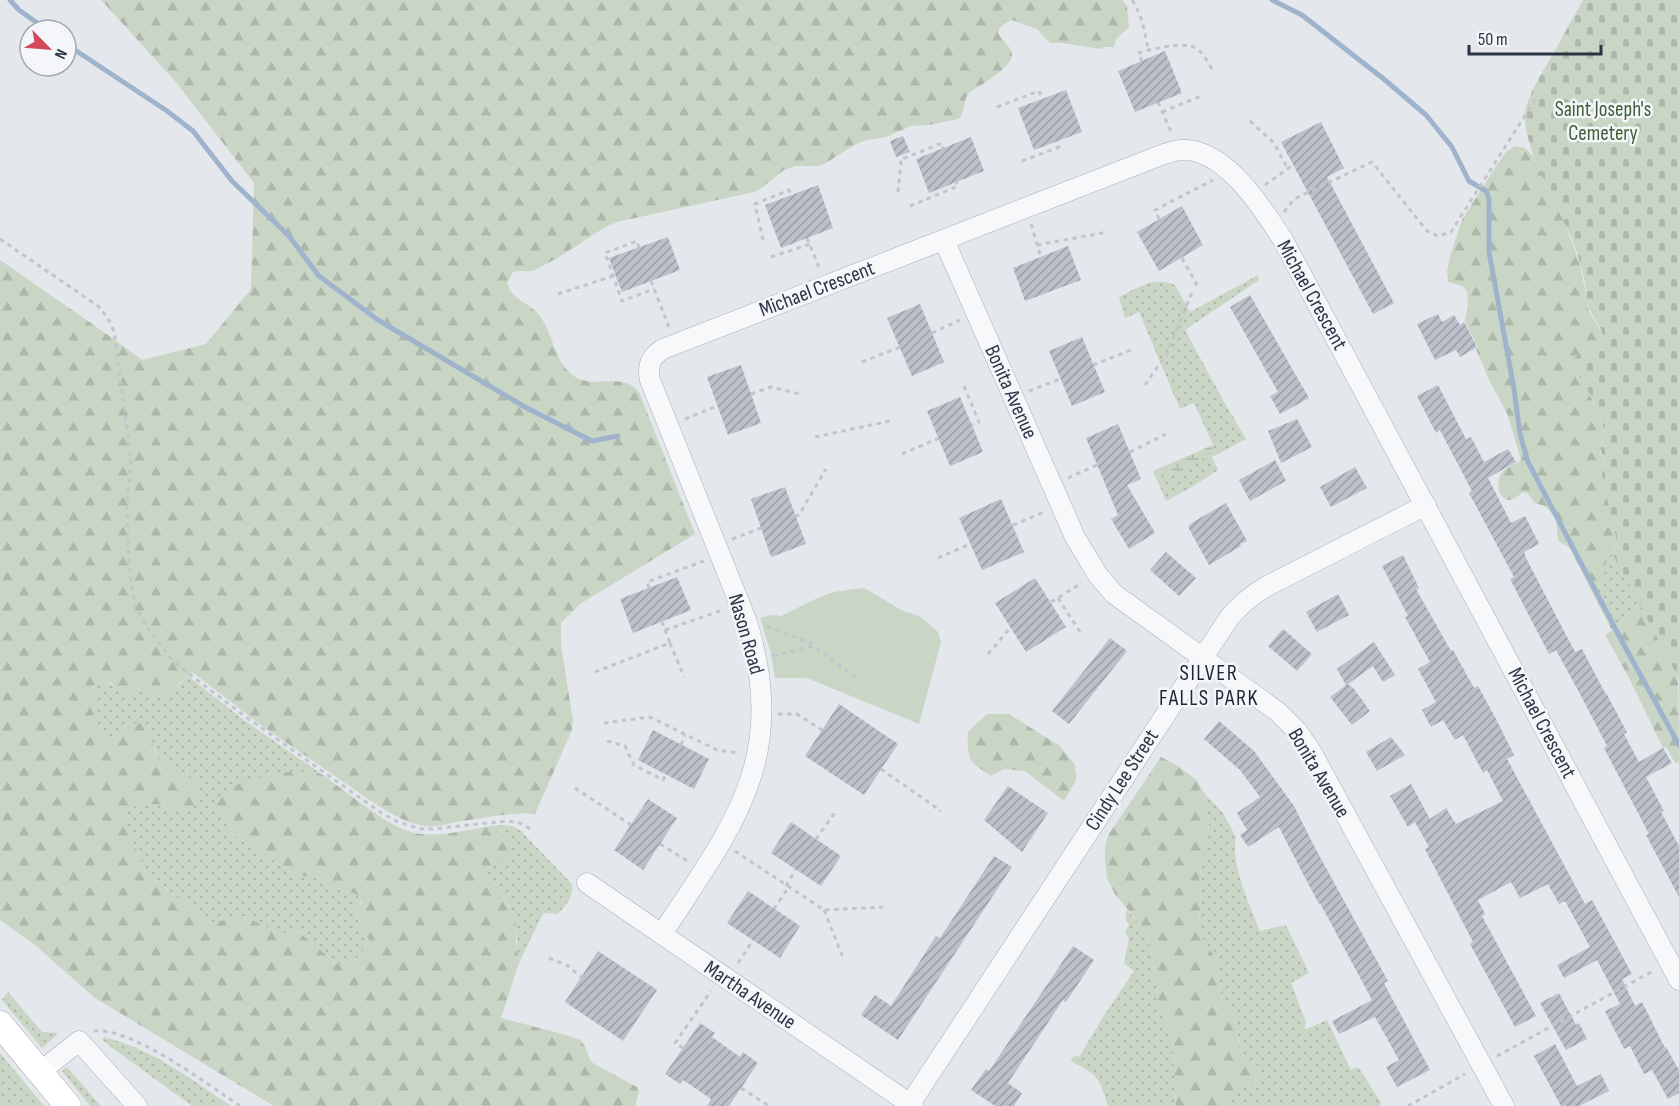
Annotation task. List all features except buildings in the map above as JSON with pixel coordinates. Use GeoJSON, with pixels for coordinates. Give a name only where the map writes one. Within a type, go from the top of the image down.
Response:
{"type":"FeatureCollection","features":[{"type":"Feature","properties":{"kind":"main road"},"geometry":{"type":"LineString","coordinates":[[0,1024],[68,1106]]}},
{"type":"Feature","properties":{"kind":"street","name":"Michael Crescent"},"geometry":{"type":"LineString","coordinates":[[650,361],[659,351],[676,344],[1178,150],[1188,150],[1220,163],[1250,194],[1291,255],[1679,980]]}},
{"type":"Feature","properties":{"kind":"street","name":"Bonita Avenue"},"geometry":{"type":"LineString","coordinates":[[944,240],[1075,537],[1097,574],[1114,594],[1278,712],[1297,731],[1504,1106]]}},
{"type":"Feature","properties":{"kind":"street","name":"Nason Road"},"geometry":{"type":"LineString","coordinates":[[650,361],[650,380],[743,611],[757,659],[762,714],[758,755],[740,808],[722,843],[662,934]]}},
{"type":"Feature","properties":{"kind":"street","name":"Cindy Lee Street"},"geometry":{"type":"LineString","coordinates":[[912,1105],[1233,613],[1254,594],[1426,505]]}},
{"type":"Feature","properties":{"kind":"street","name":"Martha Avenue"},"geometry":{"type":"LineString","coordinates":[[587,883],[912,1105]]}},
{"type":"Feature","properties":{"kind":"street"},"geometry":{"type":"LineString","coordinates":[[40,1072],[79,1041],[137,1106]]}},
{"type":"Feature","properties":{"kind":"path"},"geometry":{"type":"LineString","coordinates":[[1131,0],[1144,26],[1148,50]]}},
{"type":"Feature","properties":{"kind":"path"},"geometry":{"type":"LineString","coordinates":[[1142,61],[1138,53],[1181,46],[1198,49],[1214,72]]}},
{"type":"Feature","properties":{"kind":"path"},"geometry":{"type":"LineString","coordinates":[[997,107],[1039,91],[1042,99]]}},
{"type":"Feature","properties":{"kind":"path"},"geometry":{"type":"LineString","coordinates":[[1273,225],[1294,199],[1372,162],[1427,231],[1438,236],[1451,232],[1538,95]]}},
{"type":"Feature","properties":{"kind":"path"},"geometry":{"type":"LineString","coordinates":[[1162,112],[1201,96]]}},
{"type":"Feature","properties":{"kind":"path"},"geometry":{"type":"LineString","coordinates":[[1158,102],[1178,150]]}},
{"type":"Feature","properties":{"kind":"path"},"geometry":{"type":"LineString","coordinates":[[1250,121],[1274,142],[1288,169]]}},
{"type":"Feature","properties":{"kind":"path"},"geometry":{"type":"LineString","coordinates":[[1022,161],[1059,147],[1058,141]]}},
{"type":"Feature","properties":{"kind":"path"},"geometry":{"type":"LineString","coordinates":[[898,192],[902,164],[900,160],[942,143],[943,148]]}},
{"type":"Feature","properties":{"kind":"path"},"geometry":{"type":"LineString","coordinates":[[1250,194],[1293,165]]}},
{"type":"Feature","properties":{"kind":"path"},"geometry":{"type":"LineString","coordinates":[[1159,219],[1155,210],[1229,171]]}},
{"type":"Feature","properties":{"kind":"path"},"geometry":{"type":"LineString","coordinates":[[910,206],[958,186],[956,182]]}},
{"type":"Feature","properties":{"kind":"path"},"geometry":{"type":"LineString","coordinates":[[763,240],[755,204],[789,190],[791,195]]}},
{"type":"Feature","properties":{"kind":"path"},"geometry":{"type":"LineString","coordinates":[[1026,208],[1041,257]]}},
{"type":"Feature","properties":{"kind":"path"},"geometry":{"type":"LineString","coordinates":[[1037,245],[1108,232]]}},
{"type":"Feature","properties":{"kind":"path"},"geometry":{"type":"LineString","coordinates":[[807,238],[826,286]]}},
{"type":"Feature","properties":{"kind":"path"},"geometry":{"type":"LineString","coordinates":[[0,239],[98,306],[111,324],[117,349],[131,461],[127,511],[130,573],[138,614],[156,642],[180,667],[230,705],[390,818],[421,829],[507,821],[520,823],[534,831]]}},
{"type":"Feature","properties":{"kind":"path"},"geometry":{"type":"LineString","coordinates":[[639,248],[637,241],[605,253],[622,301],[654,289]]}},
{"type":"Feature","properties":{"kind":"path"},"geometry":{"type":"LineString","coordinates":[[771,256],[810,244]]}},
{"type":"Feature","properties":{"kind":"path"},"geometry":{"type":"LineString","coordinates":[[1145,385],[1166,356],[1196,289],[1182,258]]}},
{"type":"Feature","properties":{"kind":"path"},"geometry":{"type":"LineString","coordinates":[[558,294],[613,276]]}},
{"type":"Feature","properties":{"kind":"path"},"geometry":{"type":"LineString","coordinates":[[651,281],[676,344]]}},
{"type":"Feature","properties":{"kind":"path"},"geometry":{"type":"LineString","coordinates":[[932,333],[976,312]]}},
{"type":"Feature","properties":{"kind":"path"},"geometry":{"type":"LineString","coordinates":[[862,362],[900,347]]}},
{"type":"Feature","properties":{"kind":"path"},"geometry":{"type":"LineString","coordinates":[[1093,365],[1131,350]]}},
{"type":"Feature","properties":{"kind":"path"},"geometry":{"type":"LineString","coordinates":[[1014,397],[1060,379]]}},
{"type":"Feature","properties":{"kind":"path"},"geometry":{"type":"LineString","coordinates":[[964,386],[979,422],[971,425]]}},
{"type":"Feature","properties":{"kind":"path"},"geometry":{"type":"LineString","coordinates":[[751,394],[771,387],[800,394]]}},
{"type":"Feature","properties":{"kind":"path"},"geometry":{"type":"LineString","coordinates":[[669,426],[717,406]]}},
{"type":"Feature","properties":{"kind":"path"},"geometry":{"type":"LineString","coordinates":[[815,436],[890,421]]}},
{"type":"Feature","properties":{"kind":"path"},"geometry":{"type":"LineString","coordinates":[[1130,452],[1166,434]]}},
{"type":"Feature","properties":{"kind":"path"},"geometry":{"type":"LineString","coordinates":[[902,454],[939,438]]}},
{"type":"Feature","properties":{"kind":"path"},"geometry":{"type":"LineString","coordinates":[[1052,484],[1097,465]]}},
{"type":"Feature","properties":{"kind":"path"},"geometry":{"type":"LineString","coordinates":[[795,516],[799,515],[826,469]]}},
{"type":"Feature","properties":{"kind":"path"},"geometry":{"type":"LineString","coordinates":[[1012,525],[1062,505]]}},
{"type":"Feature","properties":{"kind":"path"},"geometry":{"type":"LineString","coordinates":[[649,588],[647,582],[719,551],[761,528]]}},
{"type":"Feature","properties":{"kind":"path"},"geometry":{"type":"LineString","coordinates":[[938,558],[970,544]]}},
{"type":"Feature","properties":{"kind":"path"},"geometry":{"type":"LineString","coordinates":[[1051,602],[1097,574]]}},
{"type":"Feature","properties":{"kind":"path"},"geometry":{"type":"LineString","coordinates":[[1058,598],[1080,632]]}},
{"type":"Feature","properties":{"kind":"path"},"geometry":{"type":"LineString","coordinates":[[665,630],[743,611],[807,641],[860,681]]}},
{"type":"Feature","properties":{"kind":"path"},"geometry":{"type":"LineString","coordinates":[[662,622],[684,677]]}},
{"type":"Feature","properties":{"kind":"path"},"geometry":{"type":"LineString","coordinates":[[988,654],[1011,627]]}},
{"type":"Feature","properties":{"kind":"path"},"geometry":{"type":"LineString","coordinates":[[595,672],[670,643]]}},
{"type":"Feature","properties":{"kind":"path"},"geometry":{"type":"LineString","coordinates":[[757,659],[815,646]]}},
{"type":"Feature","properties":{"kind":"path"},"geometry":{"type":"LineString","coordinates":[[762,714],[797,714],[822,730]]}},
{"type":"Feature","properties":{"kind":"path"},"geometry":{"type":"LineString","coordinates":[[604,723],[650,717],[717,750],[758,755]]}},
{"type":"Feature","properties":{"kind":"path"},"geometry":{"type":"LineString","coordinates":[[681,745],[686,735]]}},
{"type":"Feature","properties":{"kind":"path"},"geometry":{"type":"LineString","coordinates":[[607,741],[625,746],[634,765],[663,780],[666,774]]}},
{"type":"Feature","properties":{"kind":"path"},"geometry":{"type":"LineString","coordinates":[[881,770],[941,811]]}},
{"type":"Feature","properties":{"kind":"path"},"geometry":{"type":"LineString","coordinates":[[575,788],[631,825]]}},
{"type":"Feature","properties":{"kind":"path"},"geometry":{"type":"LineString","coordinates":[[816,839],[836,811]]}},
{"type":"Feature","properties":{"kind":"path"},"geometry":{"type":"LineString","coordinates":[[722,843],[824,910],[844,960]]}},
{"type":"Feature","properties":{"kind":"path"},"geometry":{"type":"LineString","coordinates":[[660,844],[704,871]]}},
{"type":"Feature","properties":{"kind":"path"},"geometry":{"type":"LineString","coordinates":[[774,909],[796,869]]}},
{"type":"Feature","properties":{"kind":"path"},"geometry":{"type":"LineString","coordinates":[[824,910],[883,907]]}},
{"type":"Feature","properties":{"kind":"path"},"geometry":{"type":"LineString","coordinates":[[683,1048],[675,1043],[753,940]]}},
{"type":"Feature","properties":{"kind":"path"},"geometry":{"type":"LineString","coordinates":[[549,958],[568,966],[581,977]]}},
{"type":"Feature","properties":{"kind":"path"},"geometry":{"type":"LineString","coordinates":[[1408,1106],[1670,962]]}},
{"type":"Feature","properties":{"kind":"path"},"geometry":{"type":"LineString","coordinates":[[79,1041],[98,1030],[123,1035],[156,1052],[240,1106]]}},
{"type":"Feature","properties":{"kind":"path"},"geometry":{"type":"LineString","coordinates":[[741,1088],[769,1106]]}},
{"type":"Feature","properties":{"kind":"green space"},"geometry":{"type":"Polygon","coordinates":[[[101,0],[1122,0],[1127,7],[1129,27],[1116,39],[1114,47],[1100,49],[1050,43],[1037,29],[1012,20],[1003,25],[999,29],[999,34],[1011,51],[1010,61],[1000,72],[969,93],[961,117],[958,119],[911,126],[886,137],[866,140],[818,166],[795,166],[784,170],[754,192],[617,222],[536,269],[513,272],[507,283],[510,290],[539,315],[563,365],[569,372],[584,381],[625,383],[633,386],[639,392],[695,534],[580,604],[561,623],[561,645],[573,721],[572,730],[535,814],[495,816],[436,826],[418,825],[399,818],[377,805],[262,726],[192,672],[172,690],[160,697],[145,691],[127,696],[111,683],[99,681],[93,687],[94,718],[100,727],[115,739],[135,723],[152,728],[153,745],[160,760],[195,781],[199,787],[201,795],[199,805],[183,810],[169,810],[159,804],[135,806],[127,810],[127,818],[143,869],[189,907],[199,919],[214,922],[245,916],[280,934],[298,931],[337,964],[357,958],[369,940],[354,911],[358,905],[362,904],[362,900],[356,894],[331,888],[324,879],[288,871],[273,860],[257,853],[232,834],[224,817],[217,812],[214,806],[219,797],[244,782],[293,772],[319,773],[387,821],[417,833],[430,835],[497,825],[496,833],[510,844],[512,852],[506,859],[492,864],[487,870],[487,883],[504,898],[512,910],[516,921],[519,963],[501,1018],[580,1040],[591,1062],[637,1087],[639,1092],[635,1106],[274,1106],[95,998],[35,945],[0,920],[0,260],[142,360],[206,344],[251,289],[254,183],[175,81],[101,0]]]}},
{"type":"Feature","properties":{"kind":"green space","name":"Saint Joseph's Cemetery"},"geometry":{"type":"Polygon","coordinates":[[[1583,0],[1679,0],[1679,679],[1614,556],[1616,537],[1603,482],[1604,461],[1600,448],[1606,432],[1584,381],[1572,370],[1576,356],[1600,349],[1602,334],[1588,307],[1583,275],[1574,244],[1534,157],[1525,122],[1526,108],[1533,89],[1583,0]]]}},
{"type":"Feature","properties":{"kind":"green space"},"geometry":{"type":"Polygon","coordinates":[[[1515,146],[1525,148],[1534,157],[1564,221],[1580,264],[1589,312],[1603,336],[1603,343],[1599,350],[1578,355],[1577,375],[1584,381],[1606,432],[1600,451],[1604,461],[1602,472],[1616,537],[1614,553],[1607,557],[1604,576],[1598,588],[1590,588],[1571,550],[1558,541],[1556,518],[1545,506],[1535,503],[1527,493],[1523,492],[1511,500],[1500,494],[1498,481],[1501,474],[1521,460],[1507,413],[1489,380],[1476,349],[1478,347],[1465,322],[1467,291],[1462,286],[1448,282],[1450,256],[1462,220],[1498,163],[1507,151],[1515,146]]]}},
{"type":"Feature","properties":{"kind":"green space"},"geometry":{"type":"Polygon","coordinates":[[[1258,275],[1259,280],[1185,330],[1246,439],[1212,457],[1218,470],[1166,501],[1156,478],[1171,475],[1185,468],[1212,450],[1213,445],[1194,403],[1180,409],[1139,312],[1125,318],[1119,297],[1152,282],[1167,283],[1175,285],[1190,312],[1258,275]]]}},
{"type":"Feature","properties":{"kind":"green space"},"geometry":{"type":"Polygon","coordinates":[[[1213,445],[1207,456],[1193,465],[1167,477],[1156,478],[1153,471],[1213,445]]]}},
{"type":"Feature","properties":{"kind":"green space"},"geometry":{"type":"Polygon","coordinates":[[[1614,553],[1643,610],[1636,608],[1625,616],[1619,626],[1612,631],[1590,588],[1598,588],[1607,557],[1614,553]]]}},
{"type":"Feature","properties":{"kind":"green space"},"geometry":{"type":"Polygon","coordinates":[[[863,588],[901,610],[921,617],[938,632],[941,642],[919,724],[807,678],[775,678],[770,650],[760,618],[770,615],[781,616],[833,592],[863,588]]]}},
{"type":"Feature","properties":{"kind":"green space"},"geometry":{"type":"Polygon","coordinates":[[[1636,608],[1643,610],[1678,677],[1679,762],[1675,763],[1666,747],[1663,748],[1605,635],[1619,626],[1629,611],[1636,608]]]}},
{"type":"Feature","properties":{"kind":"green space"},"geometry":{"type":"Polygon","coordinates":[[[188,676],[244,720],[320,773],[300,772],[217,812],[224,817],[232,834],[257,853],[273,860],[288,871],[325,879],[331,888],[356,894],[362,900],[356,916],[369,940],[357,958],[337,964],[298,931],[280,934],[245,916],[214,922],[199,919],[189,907],[143,869],[128,826],[127,810],[135,806],[159,804],[169,810],[188,775],[175,771],[158,759],[151,738],[127,729],[115,739],[103,730],[94,718],[93,688],[99,680],[132,695],[146,691],[160,697],[188,676]]]}},
{"type":"Feature","properties":{"kind":"green space"},"geometry":{"type":"Polygon","coordinates":[[[987,714],[1009,714],[1060,746],[1075,765],[1076,780],[1064,801],[1025,771],[1004,769],[991,776],[973,763],[968,748],[968,732],[987,714]]]}},
{"type":"Feature","properties":{"kind":"green space"},"geometry":{"type":"Polygon","coordinates":[[[1161,757],[1178,766],[1197,781],[1205,794],[1209,821],[1208,838],[1199,881],[1201,890],[1199,927],[1204,942],[1218,961],[1219,987],[1223,1000],[1236,1019],[1239,1047],[1243,1056],[1257,1065],[1257,1078],[1253,1083],[1237,1091],[1230,1106],[1176,1106],[1173,1049],[1170,1032],[1158,1002],[1152,955],[1147,937],[1115,894],[1107,878],[1105,845],[1109,834],[1161,757]]]}},
{"type":"Feature","properties":{"kind":"green space"},"geometry":{"type":"Polygon","coordinates":[[[1205,794],[1223,813],[1236,837],[1238,871],[1260,931],[1286,925],[1309,973],[1291,983],[1306,1022],[1304,1030],[1327,1020],[1351,1070],[1358,1067],[1381,1102],[1380,1106],[1230,1106],[1233,1095],[1238,1089],[1254,1082],[1258,1077],[1239,1047],[1236,1019],[1223,1000],[1219,987],[1218,961],[1204,942],[1199,927],[1201,890],[1199,881],[1208,838],[1209,821],[1205,794]]]}},
{"type":"Feature","properties":{"kind":"green space"},"geometry":{"type":"Polygon","coordinates":[[[497,825],[512,826],[521,831],[571,883],[572,887],[569,900],[558,914],[543,913],[519,963],[516,930],[510,906],[487,883],[487,870],[504,839],[496,833],[497,825]]]}},
{"type":"Feature","properties":{"kind":"green space"},"geometry":{"type":"Polygon","coordinates":[[[1127,910],[1141,926],[1152,955],[1158,1002],[1170,1032],[1173,1049],[1176,1106],[1108,1106],[1096,1078],[1071,1061],[1074,1055],[1079,1057],[1134,971],[1124,963],[1129,939],[1125,931],[1129,925],[1125,918],[1127,910]]]}},
{"type":"Feature","properties":{"kind":"green space"},"geometry":{"type":"Polygon","coordinates":[[[8,992],[42,1032],[57,1033],[42,1048],[2,1000],[8,992]]]}},
{"type":"Feature","properties":{"kind":"green space"},"geometry":{"type":"Polygon","coordinates":[[[104,1037],[122,1042],[155,1057],[231,1106],[192,1106],[107,1044],[102,1039],[104,1037]]]}},
{"type":"Feature","properties":{"kind":"green space"},"geometry":{"type":"Polygon","coordinates":[[[0,1053],[44,1106],[0,1106],[0,1053]]]}},
{"type":"Feature","properties":{"kind":"green space"},"geometry":{"type":"Polygon","coordinates":[[[67,1067],[101,1106],[90,1106],[62,1071],[67,1067]]]}},
{"type":"Feature","properties":{"kind":"waterway"},"geometry":{"type":"LineString","coordinates":[[10,0],[30,18]]}},
{"type":"Feature","properties":{"kind":"waterway"},"geometry":{"type":"LineString","coordinates":[[1272,0],[1302,15],[1426,115],[1452,147],[1469,181],[1486,191],[1489,199],[1489,252],[1520,434],[1528,462],[1679,745]]}},
{"type":"Feature","properties":{"kind":"waterway"},"geometry":{"type":"LineString","coordinates":[[78,52],[193,131],[232,181],[289,236],[319,276],[378,320],[525,407],[592,441],[618,436]]}},
{"type":"Feature","properties":{"kind":"district","name":"SILVER FALLS PARK"},"geometry":{"type":"Point","coordinates":[1209,686]}}]}
